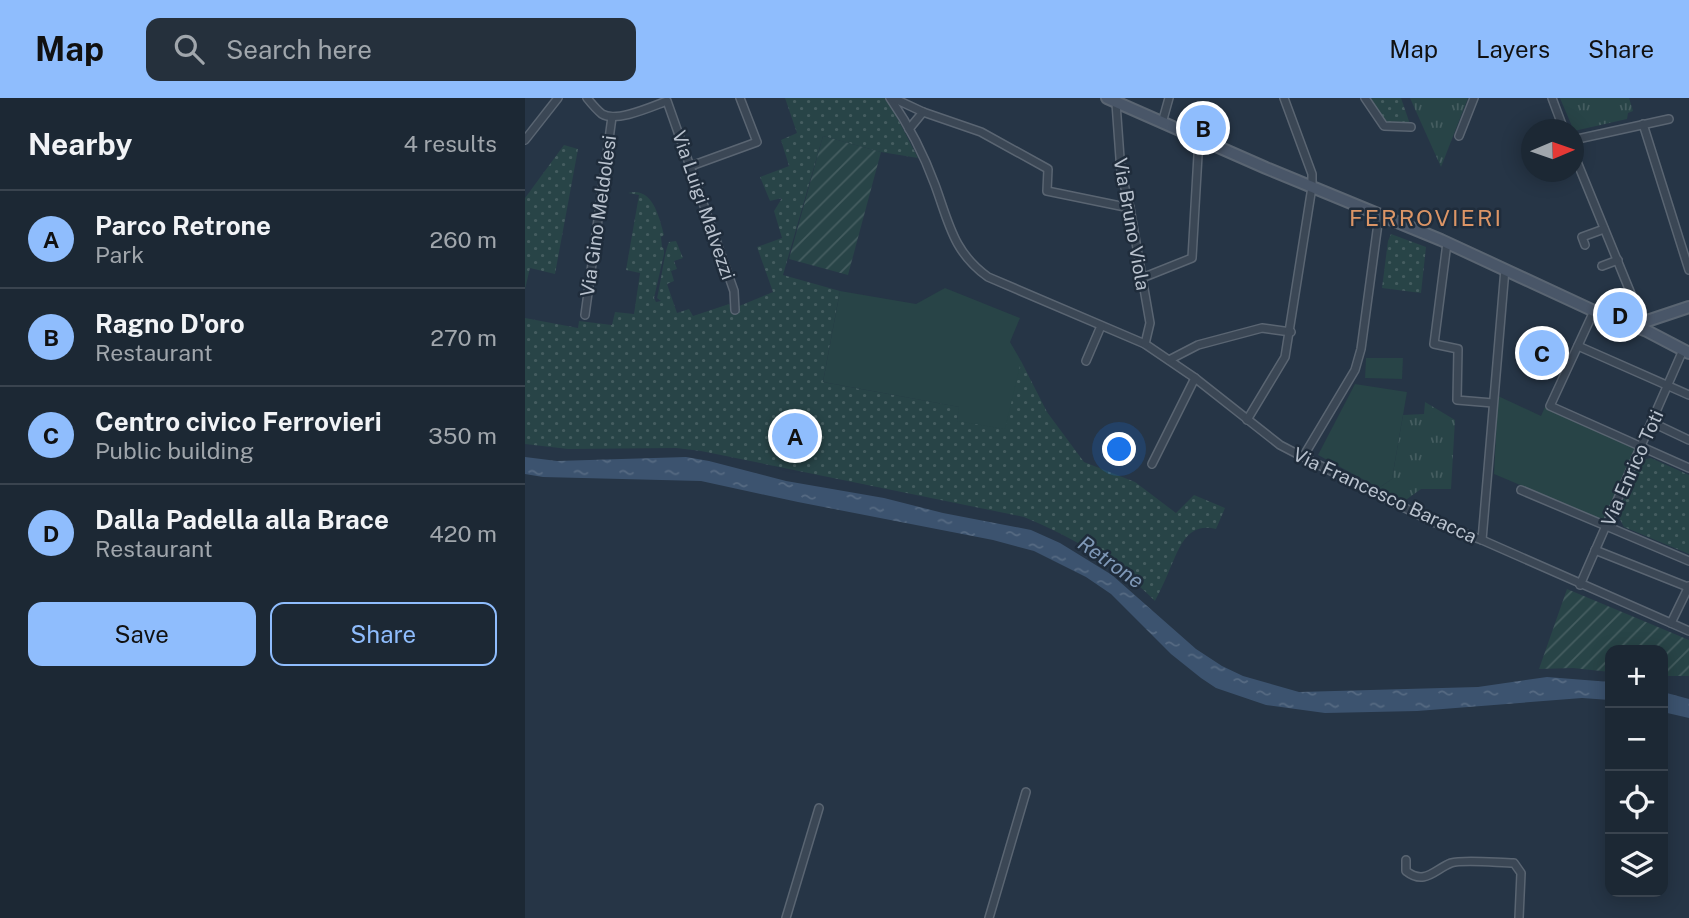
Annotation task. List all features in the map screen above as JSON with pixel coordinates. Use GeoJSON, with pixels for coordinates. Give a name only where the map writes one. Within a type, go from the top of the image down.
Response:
{"type":"FeatureCollection","features":[{"type":"Feature","properties":{"kind":"main road"},"geometry":{"type":"LineString","coordinates":[[1111,100],[1379,216],[1444,241],[1594,311],[1627,323],[1647,326],[1686,351]]}},
{"type":"Feature","properties":{"kind":"main road"},"geometry":{"type":"LineString","coordinates":[[1647,326],[1689,307]]}},
{"type":"Feature","properties":{"kind":"street"},"geometry":{"type":"LineString","coordinates":[[525,140],[558,98]]}},
{"type":"Feature","properties":{"kind":"street"},"geometry":{"type":"LineString","coordinates":[[587,98],[604,116],[612,117]]}},
{"type":"Feature","properties":{"kind":"street"},"geometry":{"type":"LineString","coordinates":[[691,166],[757,142],[740,98]]}},
{"type":"Feature","properties":{"kind":"street"},"geometry":{"type":"LineString","coordinates":[[892,98],[923,113],[981,132],[1048,169],[1047,191],[1130,208]]}},
{"type":"Feature","properties":{"kind":"street","name":"Via Francesco Baracca"},"geometry":{"type":"LineString","coordinates":[[892,98],[935,183],[947,223],[958,247],[972,266],[988,277],[1145,344],[1195,378],[1280,445],[1303,457],[1433,522],[1482,540],[1689,631]]}},
{"type":"Feature","properties":{"kind":"street"},"geometry":{"type":"LineString","coordinates":[[1162,123],[1168,98]]}},
{"type":"Feature","properties":{"kind":"street"},"geometry":{"type":"LineString","coordinates":[[1247,420],[1285,357],[1312,187],[1312,174],[1284,98]]}},
{"type":"Feature","properties":{"kind":"street"},"geometry":{"type":"LineString","coordinates":[[1365,98],[1384,126],[1411,127]]}},
{"type":"Feature","properties":{"kind":"street"},"geometry":{"type":"LineString","coordinates":[[1459,136],[1474,98]]}},
{"type":"Feature","properties":{"kind":"street"},"geometry":{"type":"LineString","coordinates":[[1552,98],[1560,119]]}},
{"type":"Feature","properties":{"kind":"street","name":"Via Bruno Viola"},"geometry":{"type":"LineString","coordinates":[[1111,100],[1121,172],[1150,323],[1145,344]]}},
{"type":"Feature","properties":{"kind":"street","name":"Via Luigi Malvezzi"},"geometry":{"type":"LineString","coordinates":[[612,117],[625,116],[667,101],[734,292],[735,310]]}},
{"type":"Feature","properties":{"kind":"street"},"geometry":{"type":"LineString","coordinates":[[909,129],[923,113]]}},
{"type":"Feature","properties":{"kind":"street","name":"Via Gino Meldolesi"},"geometry":{"type":"LineString","coordinates":[[585,315],[612,117]]}},
{"type":"Feature","properties":{"kind":"street"},"geometry":{"type":"LineString","coordinates":[[1584,137],[1669,119]]}},
{"type":"Feature","properties":{"kind":"street"},"geometry":{"type":"LineString","coordinates":[[1643,124],[1689,270]]}},
{"type":"Feature","properties":{"kind":"street"},"geometry":{"type":"LineString","coordinates":[[1142,278],[1192,258],[1199,138]]}},
{"type":"Feature","properties":{"kind":"street"},"geometry":{"type":"LineString","coordinates":[[1584,179],[1638,311],[1647,326]]}},
{"type":"Feature","properties":{"kind":"street"},"geometry":{"type":"LineString","coordinates":[[1303,457],[1355,370],[1361,349],[1379,216]]}},
{"type":"Feature","properties":{"kind":"street"},"geometry":{"type":"LineString","coordinates":[[1585,245],[1582,237],[1604,229]]}},
{"type":"Feature","properties":{"kind":"street"},"geometry":{"type":"LineString","coordinates":[[1444,241],[1434,344],[1458,349],[1457,400],[1493,402]]}},
{"type":"Feature","properties":{"kind":"street"},"geometry":{"type":"LineString","coordinates":[[1602,266],[1618,260]]}},
{"type":"Feature","properties":{"kind":"street"},"geometry":{"type":"LineString","coordinates":[[1482,540],[1506,269]]}},
{"type":"Feature","properties":{"kind":"street"},"geometry":{"type":"LineString","coordinates":[[1594,311],[1550,406],[1689,468]]}},
{"type":"Feature","properties":{"kind":"street"},"geometry":{"type":"LineString","coordinates":[[1086,361],[1101,326]]}},
{"type":"Feature","properties":{"kind":"street"},"geometry":{"type":"LineString","coordinates":[[1169,360],[1198,345],[1262,328],[1291,332]]}},
{"type":"Feature","properties":{"kind":"street"},"geometry":{"type":"LineString","coordinates":[[1578,346],[1689,396]]}},
{"type":"Feature","properties":{"kind":"street","name":"Via Enrico Toti"},"geometry":{"type":"LineString","coordinates":[[1580,585],[1686,351]]}},
{"type":"Feature","properties":{"kind":"street"},"geometry":{"type":"LineString","coordinates":[[1151,464],[1195,378]]}},
{"type":"Feature","properties":{"kind":"street"},"geometry":{"type":"LineString","coordinates":[[1653,423],[1689,440]]}},
{"type":"Feature","properties":{"kind":"street"},"geometry":{"type":"LineString","coordinates":[[1521,491],[1689,561]]}},
{"type":"Feature","properties":{"kind":"street"},"geometry":{"type":"LineString","coordinates":[[1595,550],[1689,587],[1671,623]]}},
{"type":"Feature","properties":{"kind":"street"},"geometry":{"type":"LineString","coordinates":[[989,918],[1026,792]]}},
{"type":"Feature","properties":{"kind":"street"},"geometry":{"type":"LineString","coordinates":[[786,918],[818,808]]}},
{"type":"Feature","properties":{"kind":"street"},"geometry":{"type":"LineString","coordinates":[[1406,860],[1406,872],[1412,876],[1431,876],[1452,863],[1514,863],[1521,873],[1519,918]]}},
{"type":"Feature","properties":{"kind":"green space"},"geometry":{"type":"Polygon","coordinates":[[[785,98],[887,98],[918,158],[881,152],[823,136],[783,275],[840,291],[823,382],[960,407],[957,420],[1021,361],[1047,412],[1084,462],[1135,482],[1176,513],[1194,495],[1225,508],[1216,529],[1197,530],[1185,539],[1155,601],[1125,574],[1094,552],[1024,517],[701,451],[676,448],[568,449],[525,444],[525,318],[578,328],[579,321],[612,325],[615,312],[634,314],[640,273],[626,270],[639,195],[628,193],[636,192],[649,198],[657,212],[664,235],[661,237],[664,254],[654,298],[656,302],[661,301],[657,298],[667,247],[669,242],[676,241],[683,258],[674,261],[677,269],[671,271],[674,281],[667,284],[677,313],[689,309],[693,316],[729,304],[732,309],[773,292],[757,247],[782,238],[774,211],[782,198],[770,201],[760,177],[789,166],[781,140],[797,133],[785,98]]]}},
{"type":"Feature","properties":{"kind":"green space"},"geometry":{"type":"Polygon","coordinates":[[[1365,98],[1401,98],[1411,127],[1384,126],[1365,98]]]}},
{"type":"Feature","properties":{"kind":"green space"},"geometry":{"type":"Polygon","coordinates":[[[1410,98],[1468,98],[1441,167],[1410,98]]]}},
{"type":"Feature","properties":{"kind":"green space"},"geometry":{"type":"Polygon","coordinates":[[[1560,98],[1629,98],[1633,111],[1628,113],[1627,119],[1584,129],[1584,119],[1569,119],[1560,98]]]}},
{"type":"Feature","properties":{"kind":"green space"},"geometry":{"type":"Polygon","coordinates":[[[823,136],[881,152],[848,275],[789,259],[823,136]]]}},
{"type":"Feature","properties":{"kind":"green space"},"geometry":{"type":"Polygon","coordinates":[[[564,145],[578,149],[555,274],[530,268],[525,289],[525,198],[564,145]]]}},
{"type":"Feature","properties":{"kind":"green space"},"geometry":{"type":"Polygon","coordinates":[[[1391,234],[1426,247],[1421,293],[1382,288],[1391,234]]]}},
{"type":"Feature","properties":{"kind":"green space"},"geometry":{"type":"Polygon","coordinates":[[[945,288],[1020,318],[1010,342],[1021,361],[1005,429],[957,421],[959,407],[823,382],[840,291],[916,304],[945,288]]]}},
{"type":"Feature","properties":{"kind":"green space"},"geometry":{"type":"Polygon","coordinates":[[[1366,358],[1403,358],[1402,379],[1365,378],[1366,358]]]}},
{"type":"Feature","properties":{"kind":"green space"},"geometry":{"type":"Polygon","coordinates":[[[1355,384],[1407,392],[1392,479],[1379,488],[1318,455],[1355,384]]]}},
{"type":"Feature","properties":{"kind":"green space"},"geometry":{"type":"Polygon","coordinates":[[[1498,396],[1541,416],[1545,407],[1638,448],[1606,519],[1494,474],[1498,396]]]}},
{"type":"Feature","properties":{"kind":"green space"},"geometry":{"type":"Polygon","coordinates":[[[1425,402],[1455,420],[1451,489],[1421,489],[1403,502],[1379,488],[1392,479],[1403,415],[1424,414],[1425,402]]]}},
{"type":"Feature","properties":{"kind":"green space"},"geometry":{"type":"Polygon","coordinates":[[[1651,458],[1689,475],[1689,554],[1624,527],[1617,514],[1641,460],[1651,458]]]}},
{"type":"Feature","properties":{"kind":"green space"},"geometry":{"type":"Polygon","coordinates":[[[1567,589],[1689,640],[1689,676],[1668,676],[1668,645],[1605,645],[1605,671],[1573,668],[1539,669],[1567,589]]]}},
{"type":"Feature","properties":{"kind":"water"},"geometry":{"type":"Polygon","coordinates":[[[525,457],[557,461],[686,457],[786,481],[884,498],[943,513],[1031,530],[1060,543],[1112,575],[1196,649],[1222,666],[1243,676],[1299,692],[1478,687],[1547,677],[1605,682],[1605,700],[1582,698],[1417,711],[1325,713],[1266,705],[1216,688],[1171,654],[1111,594],[1086,577],[1034,551],[993,540],[701,481],[543,477],[525,474],[525,457]]]}},
{"type":"Feature","properties":{"kind":"water"},"geometry":{"type":"Polygon","coordinates":[[[1668,693],[1689,699],[1689,718],[1668,713],[1668,693]]]}},
{"type":"Feature","properties":{"kind":"place","name":"Ragno D'oro"},"geometry":{"type":"Point","coordinates":[1203,128]}},
{"type":"Feature","properties":{"kind":"place","name":"Dalla Padella alla Brace"},"geometry":{"type":"Point","coordinates":[1620,315]}},
{"type":"Feature","properties":{"kind":"place","name":"Centro civico Ferrovieri"},"geometry":{"type":"Point","coordinates":[1542,353]}},
{"type":"Feature","properties":{"kind":"place","name":"Parco Retrone"},"geometry":{"type":"Point","coordinates":[795,436]}},
{"type":"Feature","properties":{"kind":"district","name":"FERROVIERI"},"geometry":{"type":"Point","coordinates":[1426,217]}},
{"type":"Feature","properties":{"kind":"water label","name":"Retrone"},"geometry":{"type":"Point","coordinates":[1111,562]}}]}
